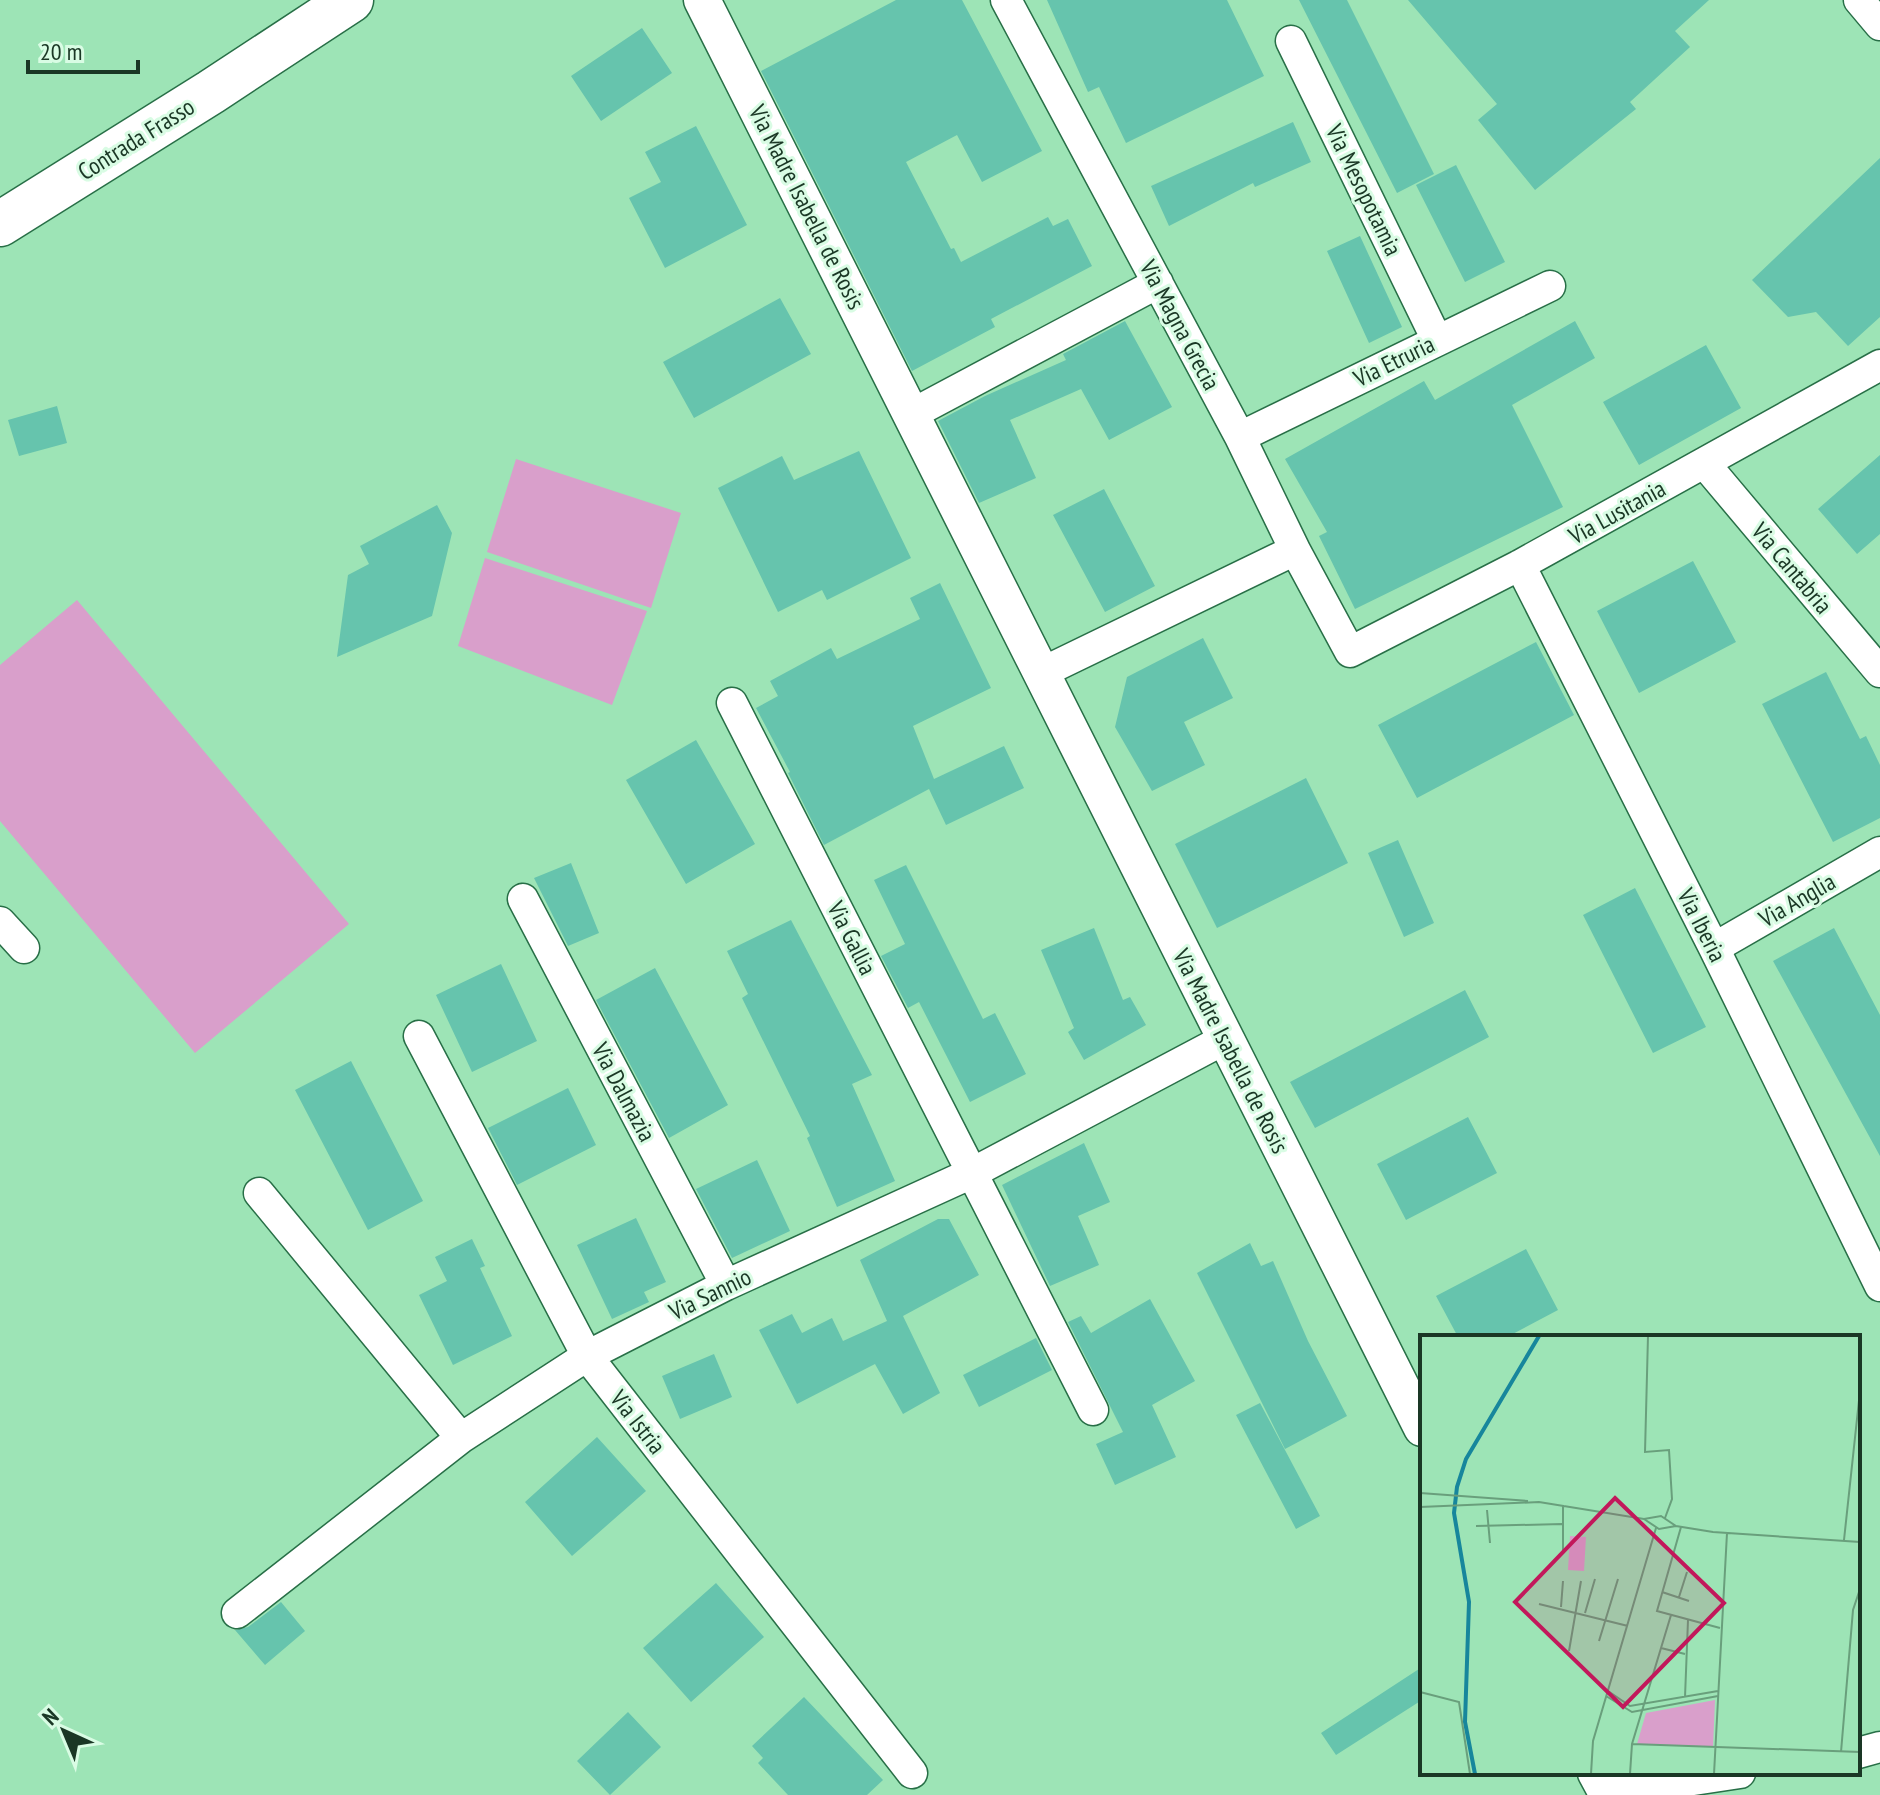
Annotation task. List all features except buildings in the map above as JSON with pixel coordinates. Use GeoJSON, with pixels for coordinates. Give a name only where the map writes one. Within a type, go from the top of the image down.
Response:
{"type":"FeatureCollection","features":[{"type":"Feature","properties":{"kind":"main road","name":"Contrada Frasso"},"geometry":{"type":"LineString","coordinates":[[0,224],[198,101],[351,0]]}},
{"type":"Feature","properties":{"kind":"street","name":"Via Madre Isabella de Rosis"},"geometry":{"type":"LineString","coordinates":[[702,0],[1420,1424]]}},
{"type":"Feature","properties":{"kind":"street","name":"Via Magna Grecia"},"geometry":{"type":"LineString","coordinates":[[1006,0],[1240,437],[1295,550],[1350,652]]}},
{"type":"Feature","properties":{"kind":"street"},"geometry":{"type":"LineString","coordinates":[[1859,0],[1880,25]]}},
{"type":"Feature","properties":{"kind":"street","name":"Via Mesopotamia"},"geometry":{"type":"LineString","coordinates":[[1291,41],[1437,340]]}},
{"type":"Feature","properties":{"kind":"street"},"geometry":{"type":"LineString","coordinates":[[912,414],[1158,283]]}},
{"type":"Feature","properties":{"kind":"street","name":"Via Etruria"},"geometry":{"type":"LineString","coordinates":[[1240,437],[1550,286]]}},
{"type":"Feature","properties":{"kind":"street","name":"Via Lusitania"},"geometry":{"type":"LineString","coordinates":[[1350,652],[1520,565],[1880,365]]}},
{"type":"Feature","properties":{"kind":"street","name":"Via Cantabria"},"geometry":{"type":"LineString","coordinates":[[1705,464],[1880,672]]}},
{"type":"Feature","properties":{"kind":"street"},"geometry":{"type":"LineString","coordinates":[[1041,673],[1295,550]]}},
{"type":"Feature","properties":{"kind":"street","name":"Via Iberia"},"geometry":{"type":"LineString","coordinates":[[1520,565],[1714,948],[1880,1286]]}},
{"type":"Feature","properties":{"kind":"street","name":"Via Gallia"},"geometry":{"type":"LineString","coordinates":[[732,703],[972,1173]]}},
{"type":"Feature","properties":{"kind":"street","name":"Via Anglia"},"geometry":{"type":"LineString","coordinates":[[1714,948],[1880,852]]}},
{"type":"Feature","properties":{"kind":"street","name":"Via Dalmazia"},"geometry":{"type":"LineString","coordinates":[[523,899],[726,1285]]}},
{"type":"Feature","properties":{"kind":"street"},"geometry":{"type":"LineString","coordinates":[[0,922],[24,948]]}},
{"type":"Feature","properties":{"kind":"street","name":"Via Istria"},"geometry":{"type":"LineString","coordinates":[[419,1036],[587,1356],[912,1773]]}},
{"type":"Feature","properties":{"kind":"street","name":"Via Sannio"},"geometry":{"type":"LineString","coordinates":[[237,1613],[461,1438],[587,1356],[726,1285],[972,1173],[1225,1039]]}},
{"type":"Feature","properties":{"kind":"street"},"geometry":{"type":"LineString","coordinates":[[972,1173],[1093,1410]]}},
{"type":"Feature","properties":{"kind":"street"},"geometry":{"type":"LineString","coordinates":[[259,1193],[461,1438]]}},
{"type":"Feature","properties":{"kind":"street"},"geometry":{"type":"LineString","coordinates":[[1860,1752],[1880,1747]]}},
{"type":"Feature","properties":{"kind":"street"},"geometry":{"type":"LineString","coordinates":[[1603,1787],[1720,1775]]}},
{"type":"Feature","properties":{"kind":"shaded area"},"geometry":{"type":"Polygon","coordinates":[[[516,459],[681,513],[651,608],[487,552],[516,459]]]}},
{"type":"Feature","properties":{"kind":"shaded area"},"geometry":{"type":"Polygon","coordinates":[[[485,558],[647,611],[612,705],[458,646],[485,558]]]}},
{"type":"Feature","properties":{"kind":"shaded area"},"geometry":{"type":"Polygon","coordinates":[[[77,600],[349,924],[195,1053],[0,821],[0,665],[77,600]]]}}]}
